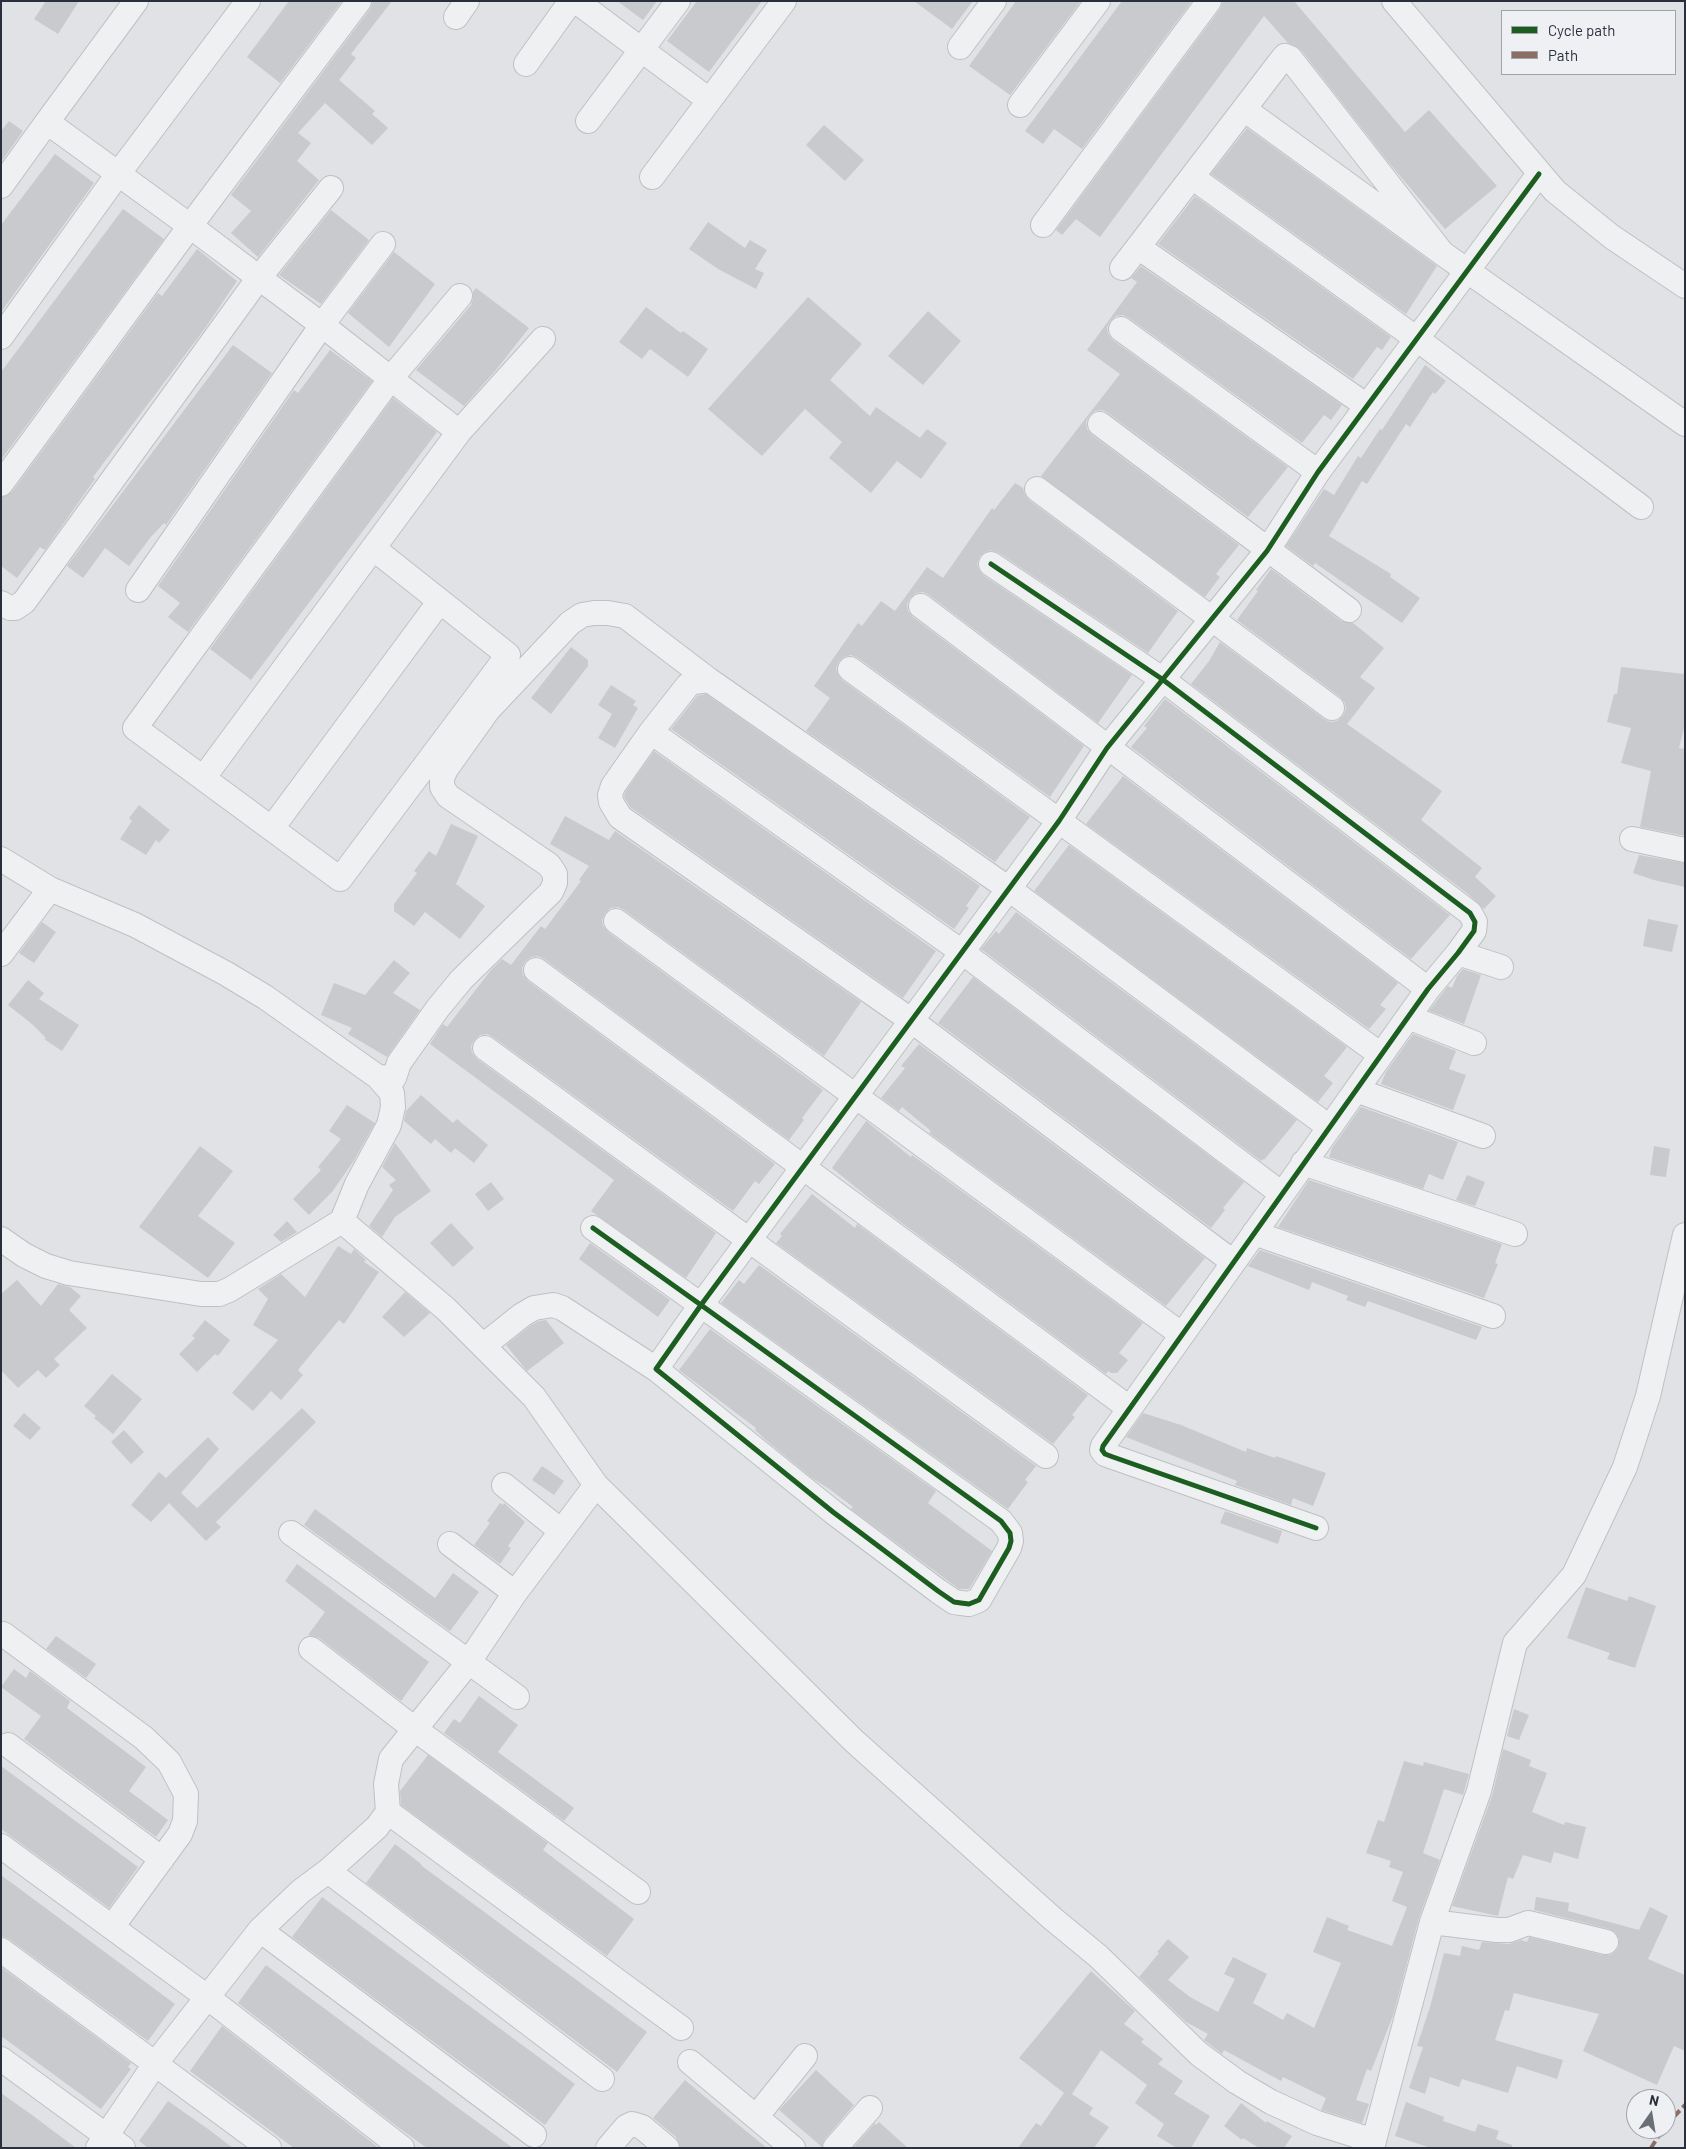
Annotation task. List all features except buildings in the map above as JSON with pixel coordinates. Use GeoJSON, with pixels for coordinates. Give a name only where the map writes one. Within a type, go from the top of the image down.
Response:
{"type":"FeatureCollection","features":[{"type":"Feature","properties":{"kind":"street"},"geometry":{"type":"LineString","coordinates":[[1,186],[136,1]]}},
{"type":"Feature","properties":{"kind":"street"},"geometry":{"type":"LineString","coordinates":[[1,337],[118,174],[248,1]]}},
{"type":"Feature","properties":{"kind":"street"},"geometry":{"type":"LineString","coordinates":[[1,484],[190,226],[359,1]]}},
{"type":"Feature","properties":{"kind":"street"},"geometry":{"type":"LineString","coordinates":[[526,64],[571,1]]}},
{"type":"Feature","properties":{"kind":"street"},"geometry":{"type":"LineString","coordinates":[[576,1],[709,100]]}},
{"type":"Feature","properties":{"kind":"street"},"geometry":{"type":"LineString","coordinates":[[588,121],[678,1]]}},
{"type":"Feature","properties":{"kind":"street"},"geometry":{"type":"LineString","coordinates":[[652,177],[784,1]]}},
{"type":"Feature","properties":{"kind":"street"},"geometry":{"type":"LineString","coordinates":[[960,47],[994,1]]}},
{"type":"Feature","properties":{"kind":"street"},"geometry":{"type":"LineString","coordinates":[[1020,106],[1098,1]]}},
{"type":"Feature","properties":{"kind":"street"},"geometry":{"type":"LineString","coordinates":[[1043,225],[1209,1]]}},
{"type":"Feature","properties":{"kind":"street"},"geometry":{"type":"LineString","coordinates":[[1394,1],[1554,191],[1581,214],[1685,286]]}},
{"type":"Feature","properties":{"kind":"street"},"geometry":{"type":"LineString","coordinates":[[1122,268],[1283,58],[1288,56],[1442,253]]}},
{"type":"Feature","properties":{"kind":"street"},"geometry":{"type":"LineString","coordinates":[[1244,109],[1467,271],[1685,424]]}},
{"type":"Feature","properties":{"kind":"street"},"geometry":{"type":"LineString","coordinates":[[47,122],[322,325],[459,432]]}},
{"type":"Feature","properties":{"kind":"street"},"geometry":{"type":"LineString","coordinates":[[656,1369],[701,1305],[1060,821],[1107,748],[1267,551],[1318,472],[1539,174]]}},
{"type":"Feature","properties":{"kind":"street"},"geometry":{"type":"LineString","coordinates":[[1192,177],[1416,339],[1641,507]]}},
{"type":"Feature","properties":{"kind":"street"},"geometry":{"type":"LineString","coordinates":[[1,603],[10,608],[20,606],[24,602],[258,278],[331,188]]}},
{"type":"Feature","properties":{"kind":"street"},"geometry":{"type":"LineString","coordinates":[[138,590],[322,325],[383,244]]}},
{"type":"Feature","properties":{"kind":"street"},"geometry":{"type":"LineString","coordinates":[[1138,247],[1367,406]]}},
{"type":"Feature","properties":{"kind":"street"},"geometry":{"type":"LineString","coordinates":[[373,548],[508,654],[340,879],[135,728],[391,378],[460,296]]}},
{"type":"Feature","properties":{"kind":"street"},"geometry":{"type":"LineString","coordinates":[[1121,329],[1318,472]]}},
{"type":"Feature","properties":{"kind":"street"},"geometry":{"type":"LineString","coordinates":[[204,777],[459,432],[543,339]]}},
{"type":"Feature","properties":{"kind":"street"},"geometry":{"type":"LineString","coordinates":[[1100,424],[1267,551],[1349,610]]}},
{"type":"Feature","properties":{"kind":"street"},"geometry":{"type":"LineString","coordinates":[[1038,489],[1210,619],[1332,708]]}},
{"type":"Feature","properties":{"kind":"street"},"geometry":{"type":"LineString","coordinates":[[990,564],[1162,679],[1474,917],[1476,926],[1458,953],[1428,989],[1303,1163],[1105,1442],[1102,1450],[1105,1454],[1316,1528]]}},
{"type":"Feature","properties":{"kind":"street"},"geometry":{"type":"LineString","coordinates":[[272,828],[440,601]]}},
{"type":"Feature","properties":{"kind":"street"},"geometry":{"type":"LineString","coordinates":[[922,606],[1107,748],[1428,989]]}},
{"type":"Feature","properties":{"kind":"street"},"geometry":{"type":"LineString","coordinates":[[378,1077],[394,1078],[399,1063],[438,1008],[462,979],[551,892],[555,883],[555,874],[548,865],[448,796],[442,787],[442,778],[446,769],[488,710],[570,622],[582,615],[608,613],[625,616],[709,680],[1009,889],[1329,1127]]}},
{"type":"Feature","properties":{"kind":"street"},"geometry":{"type":"LineString","coordinates":[[850,669],[1381,1055]]}},
{"type":"Feature","properties":{"kind":"street"},"geometry":{"type":"LineString","coordinates":[[709,680],[694,682],[688,686],[651,732],[613,786],[610,802],[620,817],[912,1020],[1233,1262]]}},
{"type":"Feature","properties":{"kind":"street"},"geometry":{"type":"LineString","coordinates":[[651,732],[962,952],[1282,1194]]}},
{"type":"Feature","properties":{"kind":"street"},"geometry":{"type":"LineString","coordinates":[[1632,838],[1685,850]]}},
{"type":"Feature","properties":{"kind":"street"},"geometry":{"type":"LineString","coordinates":[[1,859],[50,889],[135,925],[225,973],[265,997],[378,1077],[392,1093],[392,1114],[342,1221],[229,1290],[211,1295],[69,1273],[46,1266],[24,1255],[1,1239]]}},
{"type":"Feature","properties":{"kind":"street"},"geometry":{"type":"LineString","coordinates":[[1,954],[50,889]]}},
{"type":"Feature","properties":{"kind":"street"},"geometry":{"type":"LineString","coordinates":[[616,921],[1181,1334]]}},
{"type":"Feature","properties":{"kind":"street"},"geometry":{"type":"LineString","coordinates":[[1458,953],[1501,967]]}},
{"type":"Feature","properties":{"kind":"street"},"geometry":{"type":"LineString","coordinates":[[536,970],[804,1166],[1129,1408]]}},
{"type":"Feature","properties":{"kind":"street"},"geometry":{"type":"LineString","coordinates":[[1408,1017],[1474,1043]]}},
{"type":"Feature","properties":{"kind":"street"},"geometry":{"type":"LineString","coordinates":[[485,1048],[1046,1456]]}},
{"type":"Feature","properties":{"kind":"street"},"geometry":{"type":"LineString","coordinates":[[1356,1090],[1483,1136]]}},
{"type":"Feature","properties":{"kind":"street"},"geometry":{"type":"LineString","coordinates":[[1303,1163],[1515,1234]]}},
{"type":"Feature","properties":{"kind":"street"},"geometry":{"type":"LineString","coordinates":[[342,1221],[446,1309],[534,1397],[596,1485],[854,1741],[1053,1919],[1098,1956],[1199,2054],[1237,2082],[1271,2102],[1317,2124],[1373,2144],[1432,1922],[1479,1791],[1515,1642],[1574,1575],[1625,1467],[1648,1396],[1685,1235]]}},
{"type":"Feature","properties":{"kind":"street"},"geometry":{"type":"LineString","coordinates":[[483,1346],[522,1315],[534,1308],[553,1305],[562,1308],[656,1369],[833,1512],[954,1602],[961,1604],[975,1602],[982,1595],[1009,1548],[1011,1541],[1010,1533],[1001,1521],[593,1228]]}},
{"type":"Feature","properties":{"kind":"street"},"geometry":{"type":"LineString","coordinates":[[1254,1233],[1494,1316]]}},
{"type":"Feature","properties":{"kind":"street"},"geometry":{"type":"LineString","coordinates":[[504,1485],[561,1531]]}},
{"type":"Feature","properties":{"kind":"street"},"geometry":{"type":"LineString","coordinates":[[1,2059],[109,2144],[155,2064],[260,1930],[301,1891],[328,1871],[377,1827],[388,1812],[386,1784],[391,1759],[468,1663],[515,1593],[596,1485]]}},
{"type":"Feature","properties":{"kind":"street"},"geometry":{"type":"LineString","coordinates":[[291,1533],[517,1697]]}},
{"type":"Feature","properties":{"kind":"street"},"geometry":{"type":"LineString","coordinates":[[450,1544],[515,1593]]}},
{"type":"Feature","properties":{"kind":"street"},"geometry":{"type":"LineString","coordinates":[[3,1634],[144,1738],[169,1762],[186,1794],[185,1821],[180,1834],[112,1927]]}},
{"type":"Feature","properties":{"kind":"street"},"geometry":{"type":"LineString","coordinates":[[311,1650],[416,1730],[638,1892]]}},
{"type":"Feature","properties":{"kind":"street"},"geometry":{"type":"LineString","coordinates":[[8,1745],[162,1859]]}},
{"type":"Feature","properties":{"kind":"street"},"geometry":{"type":"LineString","coordinates":[[388,1812],[681,2028]]}},
{"type":"Feature","properties":{"kind":"street"},"geometry":{"type":"LineString","coordinates":[[1,1846],[207,1997],[402,2148]]}},
{"type":"Feature","properties":{"kind":"street"},"geometry":{"type":"LineString","coordinates":[[328,1871],[602,2080]]}},
{"type":"Feature","properties":{"kind":"street"},"geometry":{"type":"LineString","coordinates":[[1432,1922],[1497,1930],[1509,1930],[1528,1923],[1606,1942]]}},
{"type":"Feature","properties":{"kind":"street"},"geometry":{"type":"LineString","coordinates":[[260,1930],[534,2134]]}},
{"type":"Feature","properties":{"kind":"street"},"geometry":{"type":"LineString","coordinates":[[1,1950],[269,2148]]}},
{"type":"Feature","properties":{"kind":"street"},"geometry":{"type":"LineString","coordinates":[[756,2117],[805,2056]]}},
{"type":"Feature","properties":{"kind":"street"},"geometry":{"type":"LineString","coordinates":[[690,2062],[793,2148]]}},
{"type":"Feature","properties":{"kind":"street"},"geometry":{"type":"LineString","coordinates":[[835,2148],[870,2108]]}},
{"type":"Feature","properties":{"kind":"street"},"geometry":{"type":"LineString","coordinates":[[608,2148],[626,2127],[632,2124],[642,2127],[667,2148]]}},
{"type":"Feature","properties":{"kind":"marked path"},"geometry":{"type":"LineString","coordinates":[[1676,2114],[1685,2105]]}},
{"type":"Feature","properties":{"kind":"marked path"},"geometry":{"type":"LineString","coordinates":[[1651,2148],[1657,2139]]}},
{"type":"Feature","properties":{"kind":"cycle path"},"geometry":{"type":"LineString","coordinates":[[593,1228],[701,1305],[1001,1521],[1010,1533],[1011,1541],[1009,1548],[979,1600],[969,1604],[954,1602],[938,1591],[833,1512],[656,1369],[701,1305],[1059,821],[1107,748],[1267,551],[1318,472],[1539,174]]}},
{"type":"Feature","properties":{"kind":"cycle path"},"geometry":{"type":"LineString","coordinates":[[991,564],[1162,679],[1470,913],[1475,922],[1474,931],[1428,989],[1103,1446],[1102,1450],[1105,1454],[1316,1528]]}}]}
